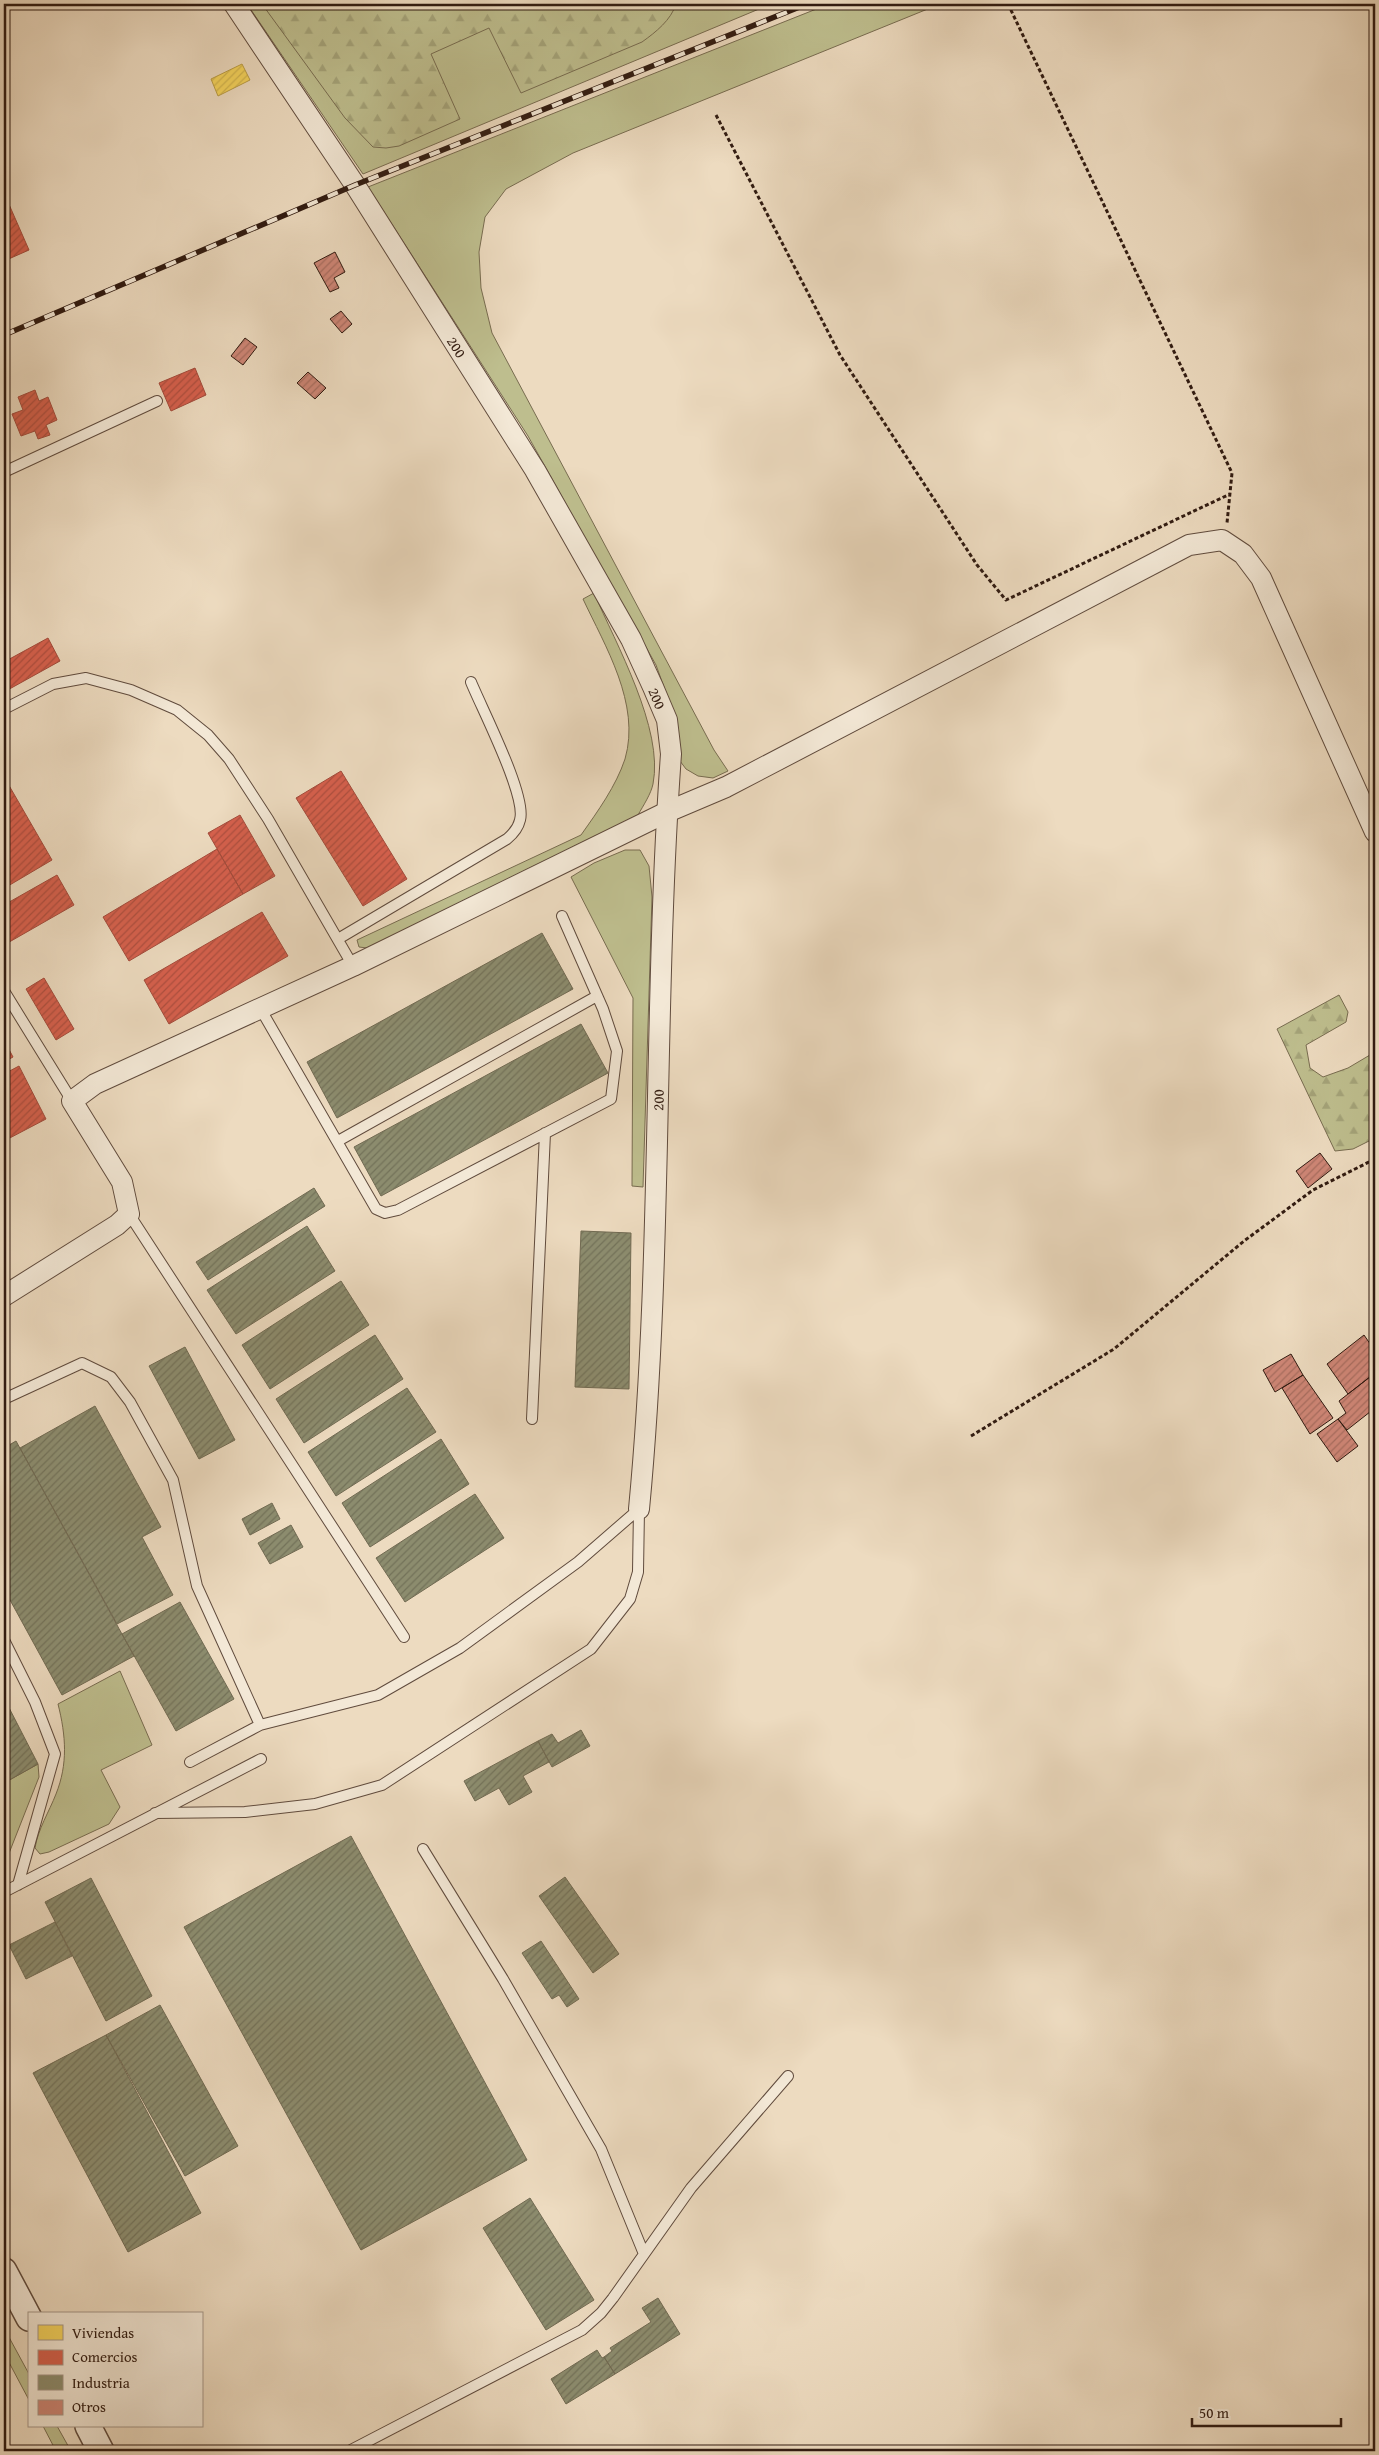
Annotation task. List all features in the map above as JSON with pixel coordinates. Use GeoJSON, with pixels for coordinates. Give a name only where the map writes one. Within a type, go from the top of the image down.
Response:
{"type":"FeatureCollection","features":[{"type":"Feature","properties":{"kind":"street","name":"200"},"geometry":{"type":"LineString","coordinates":[[234,4],[356,185],[535,470],[631,639],[667,720],[670,754],[666,812],[655,1231],[646,1440],[639,1509]]}},
{"type":"Feature","properties":{"kind":"street"},"geometry":{"type":"LineString","coordinates":[[4,1296],[117,1225],[129,1214],[122,1182],[72,1101],[95,1084],[353,966],[666,812],[726,786],[1189,544],[1222,540],[1243,554],[1261,578],[1375,832]]}},
{"type":"Feature","properties":{"kind":"street"},"geometry":{"type":"LineString","coordinates":[[4,2271],[28,2316]]}},
{"type":"Feature","properties":{"kind":"street"},"geometry":{"type":"LineString","coordinates":[[89,2428],[101,2451]]}},
{"type":"Feature","properties":{"kind":"lane"},"geometry":{"type":"LineString","coordinates":[[4,472],[157,401]]}},
{"type":"Feature","properties":{"kind":"lane"},"geometry":{"type":"LineString","coordinates":[[4,709],[53,684],[86,678],[131,690],[177,710],[208,735],[229,759],[268,819],[353,966]]}},
{"type":"Feature","properties":{"kind":"lane"},"geometry":{"type":"LineString","coordinates":[[338,940],[507,839],[515,832],[521,820],[520,798],[471,682]]}},
{"type":"Feature","properties":{"kind":"lane"},"geometry":{"type":"LineString","coordinates":[[260,1008],[376,1209],[385,1213],[398,1210],[611,1099],[617,1051],[597,996],[562,916]]}},
{"type":"Feature","properties":{"kind":"lane"},"geometry":{"type":"LineString","coordinates":[[4,990],[72,1101]]}},
{"type":"Feature","properties":{"kind":"lane"},"geometry":{"type":"LineString","coordinates":[[338,1141],[597,996]]}},
{"type":"Feature","properties":{"kind":"lane"},"geometry":{"type":"LineString","coordinates":[[532,1419],[545,1133]]}},
{"type":"Feature","properties":{"kind":"lane"},"geometry":{"type":"LineString","coordinates":[[129,1214],[404,1637]]}},
{"type":"Feature","properties":{"kind":"lane"},"geometry":{"type":"LineString","coordinates":[[4,1399],[82,1363],[110,1377],[130,1402],[172,1480],[198,1586],[260,1725]]}},
{"type":"Feature","properties":{"kind":"lane"},"geometry":{"type":"LineString","coordinates":[[190,1762],[260,1725],[378,1695],[460,1648],[578,1562],[639,1509]]}},
{"type":"Feature","properties":{"kind":"lane"},"geometry":{"type":"LineString","coordinates":[[155,1814],[245,1812],[315,1804],[382,1785],[591,1649],[630,1599],[638,1572],[639,1509]]}},
{"type":"Feature","properties":{"kind":"lane"},"geometry":{"type":"LineString","coordinates":[[4,1640],[35,1702],[56,1754],[18,1884]]}},
{"type":"Feature","properties":{"kind":"lane"},"geometry":{"type":"LineString","coordinates":[[4,1892],[261,1759]]}},
{"type":"Feature","properties":{"kind":"lane"},"geometry":{"type":"LineString","coordinates":[[423,1849],[503,1979],[601,2149],[644,2254]]}},
{"type":"Feature","properties":{"kind":"lane"},"geometry":{"type":"LineString","coordinates":[[349,2451],[582,2330],[602,2313],[691,2188],[788,2076]]}},
{"type":"Feature","properties":{"kind":"path"},"geometry":{"type":"LineString","coordinates":[[1008,4],[1232,473],[1226,528],[1222,540]]}},
{"type":"Feature","properties":{"kind":"path"},"geometry":{"type":"LineString","coordinates":[[716,115],[840,355],[977,565],[1006,600],[1230,494]]}},
{"type":"Feature","properties":{"kind":"path"},"geometry":{"type":"LineString","coordinates":[[971,1436],[1114,1349],[1244,1241],[1313,1190],[1375,1159]]}},
{"type":"Feature","properties":{"kind":"green space"},"geometry":{"type":"Polygon","coordinates":[[[247,4],[771,4],[363,174],[247,4]]]}},
{"type":"Feature","properties":{"kind":"green space"},"geometry":{"type":"Polygon","coordinates":[[[262,4],[676,4],[667,20],[658,30],[642,42],[521,93],[489,28],[431,54],[460,119],[399,146],[386,148],[373,147],[345,118],[262,4]]]}},
{"type":"Feature","properties":{"kind":"green space"},"geometry":{"type":"Polygon","coordinates":[[[829,4],[940,4],[573,153],[506,189],[485,217],[479,252],[481,288],[492,333],[714,750],[728,771],[713,778],[698,776],[686,769],[680,761],[673,712],[656,665],[528,436],[368,187],[829,4]]]}},
{"type":"Feature","properties":{"kind":"green space"},"geometry":{"type":"Polygon","coordinates":[[[594,593],[636,687],[652,738],[655,762],[653,784],[649,796],[638,815],[367,948],[359,947],[357,940],[581,835],[600,808],[617,779],[625,759],[629,738],[625,697],[610,656],[583,599],[594,593]]]}},
{"type":"Feature","properties":{"kind":"green space"},"geometry":{"type":"Polygon","coordinates":[[[625,850],[640,850],[649,866],[652,897],[643,1187],[632,1186],[633,998],[571,877],[594,863],[625,850]]]}},
{"type":"Feature","properties":{"kind":"green space"},"geometry":{"type":"Polygon","coordinates":[[[1339,995],[1348,1012],[1346,1022],[1306,1045],[1310,1068],[1323,1077],[1348,1068],[1375,1052],[1375,1138],[1353,1149],[1335,1151],[1277,1029],[1339,995]]]}},
{"type":"Feature","properties":{"kind":"green space"},"geometry":{"type":"Polygon","coordinates":[[[120,1671],[152,1745],[101,1770],[120,1807],[109,1824],[49,1852],[40,1854],[35,1848],[36,1841],[60,1783],[64,1761],[63,1727],[58,1704],[120,1671]]]}},
{"type":"Feature","properties":{"kind":"green space"},"geometry":{"type":"Polygon","coordinates":[[[38,1764],[39,1777],[4,1866],[4,1783],[38,1764]]]}},
{"type":"Feature","properties":{"kind":"green space"},"geometry":{"type":"Polygon","coordinates":[[[4,2328],[28,2372],[28,2398],[4,2353],[4,2328]]]}},
{"type":"Feature","properties":{"kind":"green space"},"geometry":{"type":"Polygon","coordinates":[[[44,2428],[58,2428],[71,2451],[56,2451],[44,2428]]]}},
{"type":"Feature","properties":{"kind":"building: Viviendas"},"geometry":{"type":"Polygon","coordinates":[[[242,64],[250,80],[218,96],[211,79],[242,64]]]}},
{"type":"Feature","properties":{"kind":"building: Comercios"},"geometry":{"type":"Polygon","coordinates":[[[4,193],[29,250],[4,261],[4,193]]]}},
{"type":"Feature","properties":{"kind":"building: Comercios"},"geometry":{"type":"Polygon","coordinates":[[[195,368],[206,395],[171,411],[159,383],[195,368]]]}},
{"type":"Feature","properties":{"kind":"building: Comercios"},"geometry":{"type":"Polygon","coordinates":[[[35,390],[39,401],[48,397],[57,420],[46,425],[50,435],[38,439],[35,431],[21,436],[12,414],[23,410],[18,397],[35,390]]]}},
{"type":"Feature","properties":{"kind":"building: Comercios"},"geometry":{"type":"Polygon","coordinates":[[[48,638],[60,661],[4,692],[4,662],[48,638]]]}},
{"type":"Feature","properties":{"kind":"building: Comercios"},"geometry":{"type":"Polygon","coordinates":[[[341,771],[407,879],[363,906],[296,798],[341,771]]]}},
{"type":"Feature","properties":{"kind":"building: Comercios"},"geometry":{"type":"Polygon","coordinates":[[[7,782],[52,860],[8,886],[4,877],[4,784],[7,782]]]}},
{"type":"Feature","properties":{"kind":"building: Comercios"},"geometry":{"type":"Polygon","coordinates":[[[240,815],[275,876],[243,894],[208,833],[240,815]]]}},
{"type":"Feature","properties":{"kind":"building: Comercios"},"geometry":{"type":"Polygon","coordinates":[[[217,849],[243,894],[129,961],[103,917],[217,849]]]}},
{"type":"Feature","properties":{"kind":"building: Comercios"},"geometry":{"type":"Polygon","coordinates":[[[57,875],[74,905],[4,945],[4,905],[57,875]]]}},
{"type":"Feature","properties":{"kind":"building: Comercios"},"geometry":{"type":"Polygon","coordinates":[[[262,912],[288,956],[169,1024],[144,980],[262,912]]]}},
{"type":"Feature","properties":{"kind":"building: Comercios"},"geometry":{"type":"Polygon","coordinates":[[[44,978],[74,1029],[56,1040],[26,989],[44,978]]]}},
{"type":"Feature","properties":{"kind":"building: Comercios"},"geometry":{"type":"Polygon","coordinates":[[[4,1040],[13,1057],[4,1062],[4,1040]]]}},
{"type":"Feature","properties":{"kind":"building: Comercios"},"geometry":{"type":"Polygon","coordinates":[[[19,1066],[46,1119],[4,1141],[4,1074],[19,1066]]]}},
{"type":"Feature","properties":{"kind":"building: Industria"},"geometry":{"type":"Polygon","coordinates":[[[542,933],[573,989],[337,1118],[307,1062],[542,933]]]}},
{"type":"Feature","properties":{"kind":"building: Industria"},"geometry":{"type":"Polygon","coordinates":[[[581,1024],[608,1073],[381,1196],[354,1147],[581,1024]]]}},
{"type":"Feature","properties":{"kind":"building: Industria"},"geometry":{"type":"Polygon","coordinates":[[[314,1188],[325,1206],[208,1280],[196,1262],[314,1188]]]}},
{"type":"Feature","properties":{"kind":"building: Industria"},"geometry":{"type":"Polygon","coordinates":[[[307,1226],[335,1271],[236,1334],[207,1290],[307,1226]]]}},
{"type":"Feature","properties":{"kind":"building: Industria"},"geometry":{"type":"Polygon","coordinates":[[[581,1231],[631,1233],[629,1389],[575,1387],[581,1231]]]}},
{"type":"Feature","properties":{"kind":"building: Industria"},"geometry":{"type":"Polygon","coordinates":[[[341,1281],[369,1325],[270,1389],[242,1345],[341,1281]]]}},
{"type":"Feature","properties":{"kind":"building: Industria"},"geometry":{"type":"Polygon","coordinates":[[[375,1335],[403,1379],[304,1443],[276,1399],[375,1335]]]}},
{"type":"Feature","properties":{"kind":"building: Industria"},"geometry":{"type":"Polygon","coordinates":[[[185,1347],[235,1440],[199,1459],[149,1366],[185,1347]]]}},
{"type":"Feature","properties":{"kind":"building: Industria"},"geometry":{"type":"Polygon","coordinates":[[[407,1388],[436,1432],[336,1496],[308,1452],[407,1388]]]}},
{"type":"Feature","properties":{"kind":"building: Industria"},"geometry":{"type":"Polygon","coordinates":[[[95,1406],[161,1527],[142,1537],[173,1595],[117,1624],[20,1448],[95,1406]]]}},
{"type":"Feature","properties":{"kind":"building: Industria"},"geometry":{"type":"Polygon","coordinates":[[[441,1439],[469,1484],[370,1547],[342,1503],[441,1439]]]}},
{"type":"Feature","properties":{"kind":"building: Industria"},"geometry":{"type":"Polygon","coordinates":[[[16,1441],[134,1656],[62,1695],[4,1589],[4,1448],[16,1441]]]}},
{"type":"Feature","properties":{"kind":"building: Industria"},"geometry":{"type":"Polygon","coordinates":[[[475,1494],[504,1538],[405,1602],[376,1558],[475,1494]]]}},
{"type":"Feature","properties":{"kind":"building: Industria"},"geometry":{"type":"Polygon","coordinates":[[[272,1503],[280,1519],[250,1535],[242,1519],[272,1503]]]}},
{"type":"Feature","properties":{"kind":"building: Industria"},"geometry":{"type":"Polygon","coordinates":[[[291,1525],[303,1547],[270,1564],[258,1543],[291,1525]]]}},
{"type":"Feature","properties":{"kind":"building: Industria"},"geometry":{"type":"Polygon","coordinates":[[[180,1602],[234,1699],[176,1731],[122,1634],[180,1602]]]}},
{"type":"Feature","properties":{"kind":"building: Industria"},"geometry":{"type":"Polygon","coordinates":[[[4,1698],[38,1764],[4,1783],[4,1698]]]}},
{"type":"Feature","properties":{"kind":"building: Industria"},"geometry":{"type":"Polygon","coordinates":[[[581,1730],[590,1746],[552,1767],[538,1741],[552,1734],[558,1743],[581,1730]]]}},
{"type":"Feature","properties":{"kind":"building: Industria"},"geometry":{"type":"Polygon","coordinates":[[[538,1741],[549,1762],[523,1776],[532,1792],[509,1805],[499,1788],[475,1801],[464,1781],[538,1741]]]}},
{"type":"Feature","properties":{"kind":"building: Industria"},"geometry":{"type":"Polygon","coordinates":[[[351,1836],[527,2160],[361,2250],[184,1927],[351,1836]]]}},
{"type":"Feature","properties":{"kind":"building: Industria"},"geometry":{"type":"Polygon","coordinates":[[[565,1877],[619,1954],[593,1973],[539,1896],[565,1877]]]}},
{"type":"Feature","properties":{"kind":"building: Industria"},"geometry":{"type":"Polygon","coordinates":[[[91,1878],[152,1996],[106,2021],[45,1902],[91,1878]]]}},
{"type":"Feature","properties":{"kind":"building: Industria"},"geometry":{"type":"Polygon","coordinates":[[[55,1922],[72,1956],[26,1979],[9,1945],[55,1922]]]}},
{"type":"Feature","properties":{"kind":"building: Industria"},"geometry":{"type":"Polygon","coordinates":[[[541,1941],[579,1999],[567,2007],[559,1995],[552,1999],[522,1953],[541,1941]]]}},
{"type":"Feature","properties":{"kind":"building: Industria"},"geometry":{"type":"Polygon","coordinates":[[[160,2005],[238,2146],[185,2176],[106,2035],[160,2005]]]}},
{"type":"Feature","properties":{"kind":"building: Industria"},"geometry":{"type":"Polygon","coordinates":[[[106,2035],[201,2213],[128,2252],[33,2073],[106,2035]]]}},
{"type":"Feature","properties":{"kind":"building: Industria"},"geometry":{"type":"Polygon","coordinates":[[[530,2198],[594,2300],[546,2330],[483,2228],[530,2198]]]}},
{"type":"Feature","properties":{"kind":"building: Industria"},"geometry":{"type":"Polygon","coordinates":[[[658,2298],[680,2334],[615,2374],[604,2357],[612,2351],[610,2348],[651,2322],[642,2308],[658,2298]]]}},
{"type":"Feature","properties":{"kind":"building: Industria"},"geometry":{"type":"Polygon","coordinates":[[[597,2350],[615,2374],[566,2404],[551,2379],[597,2350]]]}},
{"type":"Feature","properties":{"kind":"building: Otros"},"geometry":{"type":"Polygon","coordinates":[[[335,252],[345,272],[334,278],[339,288],[330,292],[314,263],[335,252]]]}},
{"type":"Feature","properties":{"kind":"building: Otros"},"geometry":{"type":"Polygon","coordinates":[[[341,311],[352,324],[342,333],[330,319],[341,311]]]}},
{"type":"Feature","properties":{"kind":"building: Otros"},"geometry":{"type":"Polygon","coordinates":[[[245,338],[257,347],[243,365],[231,356],[245,338]]]}},
{"type":"Feature","properties":{"kind":"building: Otros"},"geometry":{"type":"Polygon","coordinates":[[[308,372],[326,388],[315,399],[297,383],[308,372]]]}},
{"type":"Feature","properties":{"kind":"building: Otros"},"geometry":{"type":"Polygon","coordinates":[[[1320,1153],[1332,1169],[1308,1188],[1296,1171],[1320,1153]]]}},
{"type":"Feature","properties":{"kind":"building: Otros"},"geometry":{"type":"Polygon","coordinates":[[[1364,1335],[1375,1351],[1375,1373],[1348,1394],[1327,1364],[1364,1335]]]}},
{"type":"Feature","properties":{"kind":"building: Otros"},"geometry":{"type":"Polygon","coordinates":[[[1291,1354],[1303,1375],[1275,1392],[1263,1370],[1291,1354]]]}},
{"type":"Feature","properties":{"kind":"building: Otros"},"geometry":{"type":"Polygon","coordinates":[[[1375,1373],[1375,1408],[1347,1430],[1338,1419],[1346,1413],[1339,1401],[1375,1373]]]}},
{"type":"Feature","properties":{"kind":"building: Otros"},"geometry":{"type":"Polygon","coordinates":[[[1303,1375],[1333,1418],[1310,1434],[1282,1388],[1303,1375]]]}},
{"type":"Feature","properties":{"kind":"building: Otros"},"geometry":{"type":"Polygon","coordinates":[[[1338,1419],[1358,1446],[1337,1462],[1317,1434],[1338,1419]]]}},
{"type":"Feature","properties":{"kind":"railway"},"geometry":{"type":"LineString","coordinates":[[4,335],[355,185],[807,4]]}}]}
